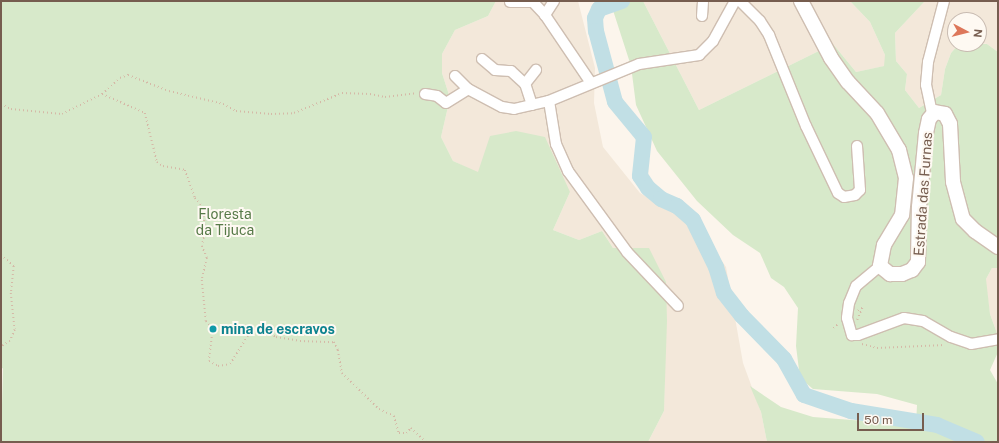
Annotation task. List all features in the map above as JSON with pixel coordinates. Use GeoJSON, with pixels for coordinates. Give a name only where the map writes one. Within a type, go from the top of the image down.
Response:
{"type":"FeatureCollection","features":[{"type":"Feature","properties":{"kind":"main road","name":"Estrada das Furnas"},"geometry":{"type":"LineString","coordinates":[[801,1],[831,58],[877,114],[899,150],[906,178],[902,215],[884,245],[880,266],[890,274],[902,274],[912,270],[918,262],[923,162],[926,133],[932,113],[945,114],[950,124],[953,182],[963,219],[975,232],[998,247]]}},
{"type":"Feature","properties":{"kind":"street"},"geometry":{"type":"LineString","coordinates":[[545,15],[554,1]]}},
{"type":"Feature","properties":{"kind":"street"},"geometry":{"type":"LineString","coordinates":[[702,16],[703,1]]}},
{"type":"Feature","properties":{"kind":"street"},"geometry":{"type":"LineString","coordinates":[[455,76],[468,89],[502,107],[514,109],[549,101],[625,69],[648,62],[699,55],[713,41],[735,1]]}},
{"type":"Feature","properties":{"kind":"street"},"geometry":{"type":"LineString","coordinates":[[740,1],[760,21],[769,35],[806,126],[838,193],[844,197],[855,195],[860,190],[857,146]]}},
{"type":"Feature","properties":{"kind":"street"},"geometry":{"type":"LineString","coordinates":[[932,113],[926,85],[928,62],[944,1]]}},
{"type":"Feature","properties":{"kind":"street"},"geometry":{"type":"LineString","coordinates":[[510,2],[534,2],[595,81]]}},
{"type":"Feature","properties":{"kind":"street"},"geometry":{"type":"LineString","coordinates":[[482,59],[495,70],[511,71],[525,84],[532,105]]}},
{"type":"Feature","properties":{"kind":"street"},"geometry":{"type":"LineString","coordinates":[[525,84],[536,70]]}},
{"type":"Feature","properties":{"kind":"street"},"geometry":{"type":"LineString","coordinates":[[425,94],[437,96],[446,103],[468,89]]}},
{"type":"Feature","properties":{"kind":"street"},"geometry":{"type":"LineString","coordinates":[[549,101],[556,144],[568,171],[632,258],[678,306]]}},
{"type":"Feature","properties":{"kind":"street"},"geometry":{"type":"LineString","coordinates":[[880,266],[856,286],[849,303],[847,318],[852,335],[858,335],[904,318],[923,321],[951,337],[971,344],[998,339]]}},
{"type":"Feature","properties":{"kind":"path"},"geometry":{"type":"LineString","coordinates":[[1,104],[11,109],[62,114],[102,94],[120,78],[128,75],[169,91],[223,104],[236,111],[282,114],[294,113],[342,93],[370,94],[385,97],[402,93],[425,94]]}},
{"type":"Feature","properties":{"kind":"path"},"geometry":{"type":"LineString","coordinates":[[102,94],[145,113],[157,162],[163,166],[185,170],[195,198],[204,208],[205,234],[202,246],[208,258],[202,280],[206,321],[212,329],[208,361],[218,366],[230,364],[249,333],[260,328],[282,338],[334,342],[338,350],[342,374],[380,410],[394,416],[399,433],[406,433],[411,428],[426,442]]}},
{"type":"Feature","properties":{"kind":"path"},"geometry":{"type":"LineString","coordinates":[[1,255],[14,266],[11,293],[15,330],[10,341],[1,347]]}},
{"type":"Feature","properties":{"kind":"path"},"geometry":{"type":"LineString","coordinates":[[833,328],[862,308],[849,342],[877,348],[950,344]]}},
{"type":"Feature","properties":{"kind":"shaded area"},"geometry":{"type":"Polygon","coordinates":[[[496,1],[578,1],[595,68],[594,103],[603,147],[640,193],[698,226],[726,267],[743,363],[761,412],[767,442],[648,442],[664,411],[666,282],[613,248],[602,231],[579,240],[553,230],[570,192],[478,173],[453,161],[441,137],[450,98],[442,73],[442,54],[455,30],[488,16],[496,1]]]}},
{"type":"Feature","properties":{"kind":"shaded area"},"geometry":{"type":"Polygon","coordinates":[[[643,1],[850,1],[870,22],[885,55],[885,66],[856,72],[833,44],[699,110],[643,1]]]}},
{"type":"Feature","properties":{"kind":"shaded area"},"geometry":{"type":"Polygon","coordinates":[[[925,1],[998,1],[998,52],[987,44],[987,12],[947,12],[947,52],[952,52],[945,69],[941,95],[919,108],[905,90],[907,74],[896,61],[895,33],[925,1]]]}},
{"type":"Feature","properties":{"kind":"shaded area"},"geometry":{"type":"Polygon","coordinates":[[[992,268],[998,268],[998,336],[990,314],[986,286],[986,279],[992,268]]]}},
{"type":"Feature","properties":{"kind":"green space","name":"Floresta da Tijuca"},"geometry":{"type":"Polygon","coordinates":[[[1,1],[496,1],[488,16],[455,30],[442,54],[442,73],[450,98],[441,137],[453,161],[478,172],[490,136],[516,131],[545,137],[570,192],[553,230],[579,240],[602,231],[613,248],[649,248],[666,282],[667,321],[664,411],[648,442],[1,442],[3,368],[1,369],[1,1]]]}},
{"type":"Feature","properties":{"kind":"green space"},"geometry":{"type":"Polygon","coordinates":[[[610,1],[643,1],[699,110],[833,44],[856,72],[884,66],[885,55],[870,22],[850,1],[925,1],[895,33],[896,61],[907,74],[905,90],[919,108],[941,95],[945,69],[952,52],[987,52],[987,44],[998,52],[998,268],[992,268],[986,279],[990,314],[998,336],[998,352],[990,370],[998,384],[998,442],[767,442],[761,412],[750,386],[781,407],[813,417],[916,425],[917,405],[877,394],[813,389],[800,378],[796,346],[798,308],[784,287],[771,278],[760,253],[733,235],[697,201],[657,151],[636,105],[631,66],[610,1]]]}},
{"type":"Feature","properties":{"kind":"waterway"},"geometry":{"type":"LineString","coordinates":[[622,1],[599,9],[595,18],[596,31],[615,102],[644,137],[640,176],[648,188],[661,199],[677,206],[693,220],[716,267],[724,293],[742,316],[784,359],[804,395],[851,411],[937,425],[977,442]]}},
{"type":"Feature","properties":{"kind":"place","name":"mina de escravos"},"geometry":{"type":"Point","coordinates":[213,329]}}]}
